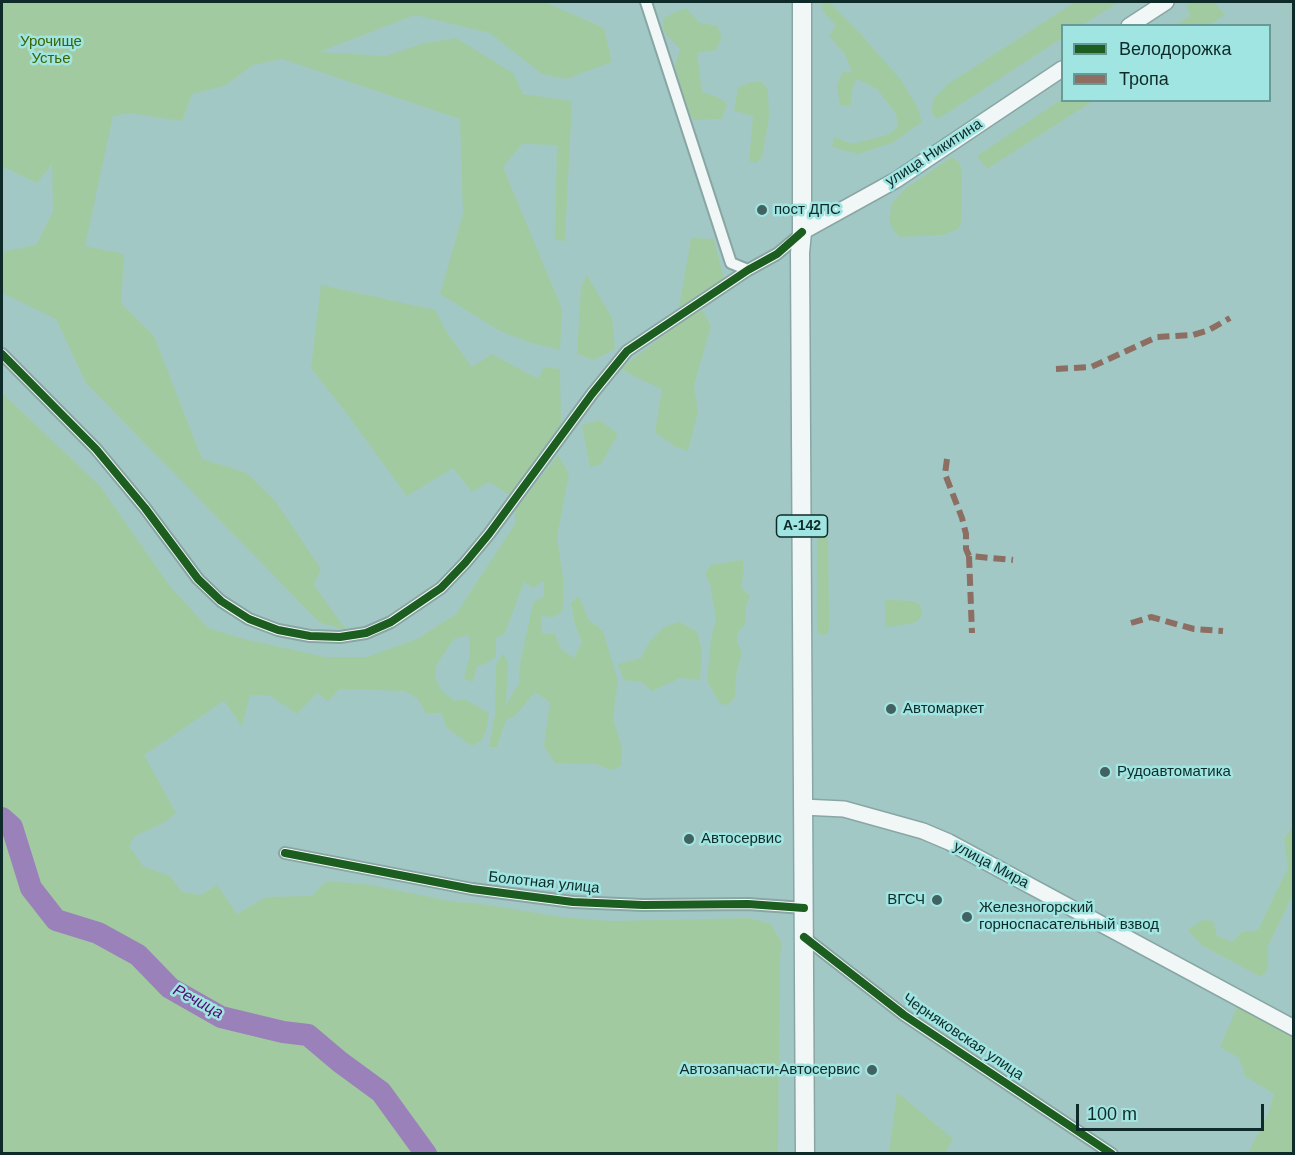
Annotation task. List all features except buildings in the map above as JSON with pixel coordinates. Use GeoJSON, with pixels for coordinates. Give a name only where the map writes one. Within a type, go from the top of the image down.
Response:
{"type":"FeatureCollection","features":[{"type":"Feature","properties":{"kind":"highway","name":"А-142"},"geometry":{"type":"LineString","coordinates":[[802,2],[800,276],[805,1154]]}},
{"type":"Feature","properties":{"kind":"main road"},"geometry":{"type":"LineString","coordinates":[[1132,24],[1166,2]]}},
{"type":"Feature","properties":{"kind":"main road","name":"улица Никитина"},"geometry":{"type":"LineString","coordinates":[[802,232],[896,180],[1061,70]]}},
{"type":"Feature","properties":{"kind":"main road","name":"улица Мира"},"geometry":{"type":"LineString","coordinates":[[803,807],[844,809],[923,831],[949,842],[1293,1028]]}},
{"type":"Feature","properties":{"kind":"street"},"geometry":{"type":"LineString","coordinates":[[646,2],[730,263],[748,270]]}},
{"type":"Feature","properties":{"kind":"street"},"geometry":{"type":"LineString","coordinates":[[2,354],[96,449],[145,508],[198,579],[221,601],[249,619],[278,630],[310,636],[339,637],[366,633],[391,622],[441,588],[465,563],[627,351],[748,270],[777,254],[802,232]]}},
{"type":"Feature","properties":{"kind":"street","name":"Болотная улица"},"geometry":{"type":"LineString","coordinates":[[285,853],[472,889],[573,902],[643,905],[748,904],[804,908]]}},
{"type":"Feature","properties":{"kind":"street","name":"Черняковская улица"},"geometry":{"type":"LineString","coordinates":[[804,937],[904,1015],[1112,1154]]}},
{"type":"Feature","properties":{"kind":"green space","name":"Урочище Устье"},"geometry":{"type":"Polygon","coordinates":[[[2,2],[544,2],[604,28],[612,62],[566,79],[542,74],[490,33],[415,15],[319,52],[386,56],[424,43],[456,38],[513,73],[523,94],[572,101],[565,241],[555,240],[557,145],[522,144],[503,167],[562,309],[560,350],[528,342],[500,331],[440,294],[463,214],[460,119],[282,59],[253,65],[224,86],[192,94],[182,121],[130,113],[113,116],[85,246],[124,254],[121,303],[154,336],[202,459],[247,473],[276,502],[321,569],[314,585],[346,630],[319,622],[86,383],[56,319],[2,293],[2,252],[36,245],[53,212],[52,164],[37,183],[2,166],[2,2]]]}},
{"type":"Feature","properties":{"kind":"green space"},"geometry":{"type":"Polygon","coordinates":[[[822,2],[829,2],[859,32],[901,80],[917,106],[922,122],[892,143],[858,154],[832,147],[834,137],[852,144],[890,134],[898,126],[896,114],[877,89],[857,79],[852,90],[851,105],[840,106],[837,85],[843,72],[852,72],[845,54],[829,36],[836,26],[823,11],[822,2]]]}},
{"type":"Feature","properties":{"kind":"green space"},"geometry":{"type":"Polygon","coordinates":[[[1075,2],[1119,2],[1084,24],[1061,24],[1061,39],[938,119],[932,114],[933,99],[948,84],[1075,2]]]}},
{"type":"Feature","properties":{"kind":"green space"},"geometry":{"type":"Polygon","coordinates":[[[1189,2],[1214,2],[1225,15],[1211,24],[1177,24],[1190,16],[1187,7],[1189,2]]]}},
{"type":"Feature","properties":{"kind":"green space"},"geometry":{"type":"Polygon","coordinates":[[[686,8],[700,23],[717,26],[722,37],[716,50],[697,53],[702,92],[718,97],[727,104],[722,119],[693,120],[683,96],[675,66],[680,49],[664,32],[663,18],[686,8]]]}},
{"type":"Feature","properties":{"kind":"green space"},"geometry":{"type":"Polygon","coordinates":[[[752,82],[762,82],[768,90],[769,118],[762,157],[757,163],[749,161],[753,116],[734,111],[738,87],[752,82]]]}},
{"type":"Feature","properties":{"kind":"green space"},"geometry":{"type":"Polygon","coordinates":[[[1061,100],[1061,102],[1091,102],[987,169],[977,156],[1061,100]]]}},
{"type":"Feature","properties":{"kind":"green space"},"geometry":{"type":"Polygon","coordinates":[[[952,157],[960,163],[962,173],[961,224],[958,229],[943,235],[899,237],[889,219],[892,203],[906,188],[952,157]]]}},
{"type":"Feature","properties":{"kind":"green space"},"geometry":{"type":"Polygon","coordinates":[[[691,238],[714,239],[724,279],[679,309],[691,238]]]}},
{"type":"Feature","properties":{"kind":"green space"},"geometry":{"type":"Polygon","coordinates":[[[587,275],[612,318],[615,349],[594,360],[577,354],[581,287],[587,275]]]}},
{"type":"Feature","properties":{"kind":"green space"},"geometry":{"type":"Polygon","coordinates":[[[321,285],[435,310],[446,331],[472,367],[492,354],[538,379],[544,367],[560,369],[561,424],[510,495],[489,482],[472,492],[453,468],[407,496],[311,368],[321,285]]]}},
{"type":"Feature","properties":{"kind":"green space"},"geometry":{"type":"Polygon","coordinates":[[[703,311],[711,326],[694,385],[698,412],[688,451],[674,446],[655,432],[662,389],[621,368],[690,315],[703,311]]]}},
{"type":"Feature","properties":{"kind":"green space"},"geometry":{"type":"Polygon","coordinates":[[[2,393],[100,486],[169,585],[208,628],[244,639],[325,657],[367,657],[417,639],[456,614],[515,524],[515,510],[558,455],[569,474],[557,537],[563,577],[563,610],[554,617],[541,616],[542,634],[555,634],[560,648],[574,658],[582,642],[575,625],[571,603],[579,596],[588,619],[603,631],[618,681],[613,718],[622,748],[621,766],[612,770],[595,764],[555,763],[544,746],[550,702],[535,692],[515,716],[506,720],[497,747],[489,747],[495,715],[496,665],[503,654],[508,661],[506,705],[519,683],[520,664],[533,603],[544,596],[544,581],[533,588],[524,582],[505,633],[496,638],[496,657],[477,666],[473,682],[464,679],[470,654],[469,635],[454,639],[437,664],[435,676],[441,690],[454,701],[464,699],[489,713],[482,740],[472,746],[446,727],[442,713],[426,713],[418,699],[405,691],[340,689],[328,701],[317,693],[297,714],[271,696],[250,695],[242,726],[224,701],[144,755],[176,813],[165,822],[135,836],[129,846],[144,867],[170,876],[182,892],[201,895],[217,885],[237,914],[266,897],[312,896],[326,881],[371,885],[454,902],[475,903],[560,917],[611,921],[749,918],[771,924],[782,944],[778,1153],[2,1153],[2,393]]]}},
{"type":"Feature","properties":{"kind":"green space"},"geometry":{"type":"Polygon","coordinates":[[[600,420],[618,434],[601,464],[590,467],[582,425],[600,420]]]}},
{"type":"Feature","properties":{"kind":"green space"},"geometry":{"type":"Polygon","coordinates":[[[822,515],[827,517],[828,521],[829,629],[827,634],[823,635],[817,630],[817,521],[822,515]]]}},
{"type":"Feature","properties":{"kind":"green space"},"geometry":{"type":"Polygon","coordinates":[[[743,560],[741,587],[750,596],[746,605],[745,624],[737,633],[737,643],[742,651],[736,676],[735,697],[728,705],[720,704],[707,681],[711,640],[716,619],[710,584],[705,573],[711,565],[743,560]]]}},
{"type":"Feature","properties":{"kind":"green space"},"geometry":{"type":"Polygon","coordinates":[[[885,600],[914,601],[920,605],[921,616],[918,621],[910,624],[885,627],[885,600]]]}},
{"type":"Feature","properties":{"kind":"green space"},"geometry":{"type":"Polygon","coordinates":[[[680,622],[697,632],[702,650],[700,680],[680,678],[652,691],[641,682],[624,680],[618,664],[641,658],[649,642],[664,627],[680,622]]]}},
{"type":"Feature","properties":{"kind":"green space"},"geometry":{"type":"Polygon","coordinates":[[[1293,826],[1293,894],[1268,946],[1268,969],[1261,977],[1201,945],[1188,930],[1202,920],[1213,921],[1217,936],[1232,942],[1242,932],[1258,930],[1288,868],[1284,839],[1293,826]]]}},
{"type":"Feature","properties":{"kind":"green space"},"geometry":{"type":"Polygon","coordinates":[[[1238,1005],[1293,1037],[1293,1153],[1248,1153],[1268,1114],[1274,1094],[1245,1076],[1239,1058],[1220,1047],[1238,1005]]]}},
{"type":"Feature","properties":{"kind":"green space"},"geometry":{"type":"Polygon","coordinates":[[[897,1092],[953,1139],[945,1153],[889,1153],[897,1092]]]}},
{"type":"Feature","properties":{"kind":"waterway","name":"Речица"},"geometry":{"type":"LineString","coordinates":[[2,818],[12,827],[31,888],[56,920],[98,933],[138,955],[170,988],[221,1017],[283,1032],[308,1035],[381,1092],[426,1154]]}},
{"type":"Feature","properties":{"kind":"marked path"},"geometry":{"type":"LineString","coordinates":[[1056,369],[1091,367],[1157,337],[1193,335],[1209,330],[1230,318]]}},
{"type":"Feature","properties":{"kind":"marked path"},"geometry":{"type":"LineString","coordinates":[[947,459],[945,474],[962,518],[969,556],[1013,560]]}},
{"type":"Feature","properties":{"kind":"marked path"},"geometry":{"type":"LineString","coordinates":[[969,556],[972,633]]}},
{"type":"Feature","properties":{"kind":"marked path"},"geometry":{"type":"LineString","coordinates":[[1131,623],[1151,617],[1194,629],[1223,631]]}},
{"type":"Feature","properties":{"kind":"cycle path"},"geometry":{"type":"LineString","coordinates":[[2,354],[96,449],[145,508],[198,579],[221,601],[249,619],[278,630],[310,636],[340,637],[366,633],[391,622],[441,588],[489,534],[592,394],[627,351],[748,270],[777,254],[802,232]]}},
{"type":"Feature","properties":{"kind":"cycle path"},"geometry":{"type":"LineString","coordinates":[[285,853],[472,889],[573,902],[643,905],[748,904],[804,908]]}},
{"type":"Feature","properties":{"kind":"cycle path"},"geometry":{"type":"LineString","coordinates":[[804,937],[904,1015],[1112,1154]]}},
{"type":"Feature","properties":{"kind":"place","name":"пост ДПС"},"geometry":{"type":"Point","coordinates":[762,210]}},
{"type":"Feature","properties":{"kind":"place","name":"Автомаркет"},"geometry":{"type":"Point","coordinates":[891,709]}},
{"type":"Feature","properties":{"kind":"place","name":"Рудоавтоматика"},"geometry":{"type":"Point","coordinates":[1105,772]}},
{"type":"Feature","properties":{"kind":"place","name":"Автосервис"},"geometry":{"type":"Point","coordinates":[689,839]}},
{"type":"Feature","properties":{"kind":"place","name":"ВГСЧ"},"geometry":{"type":"Point","coordinates":[937,900]}},
{"type":"Feature","properties":{"kind":"place","name":"Железногорский горноспасательный взвод"},"geometry":{"type":"Point","coordinates":[967,917]}},
{"type":"Feature","properties":{"kind":"place","name":"Автозапчасти-Автосервис"},"geometry":{"type":"Point","coordinates":[872,1070]}}]}
